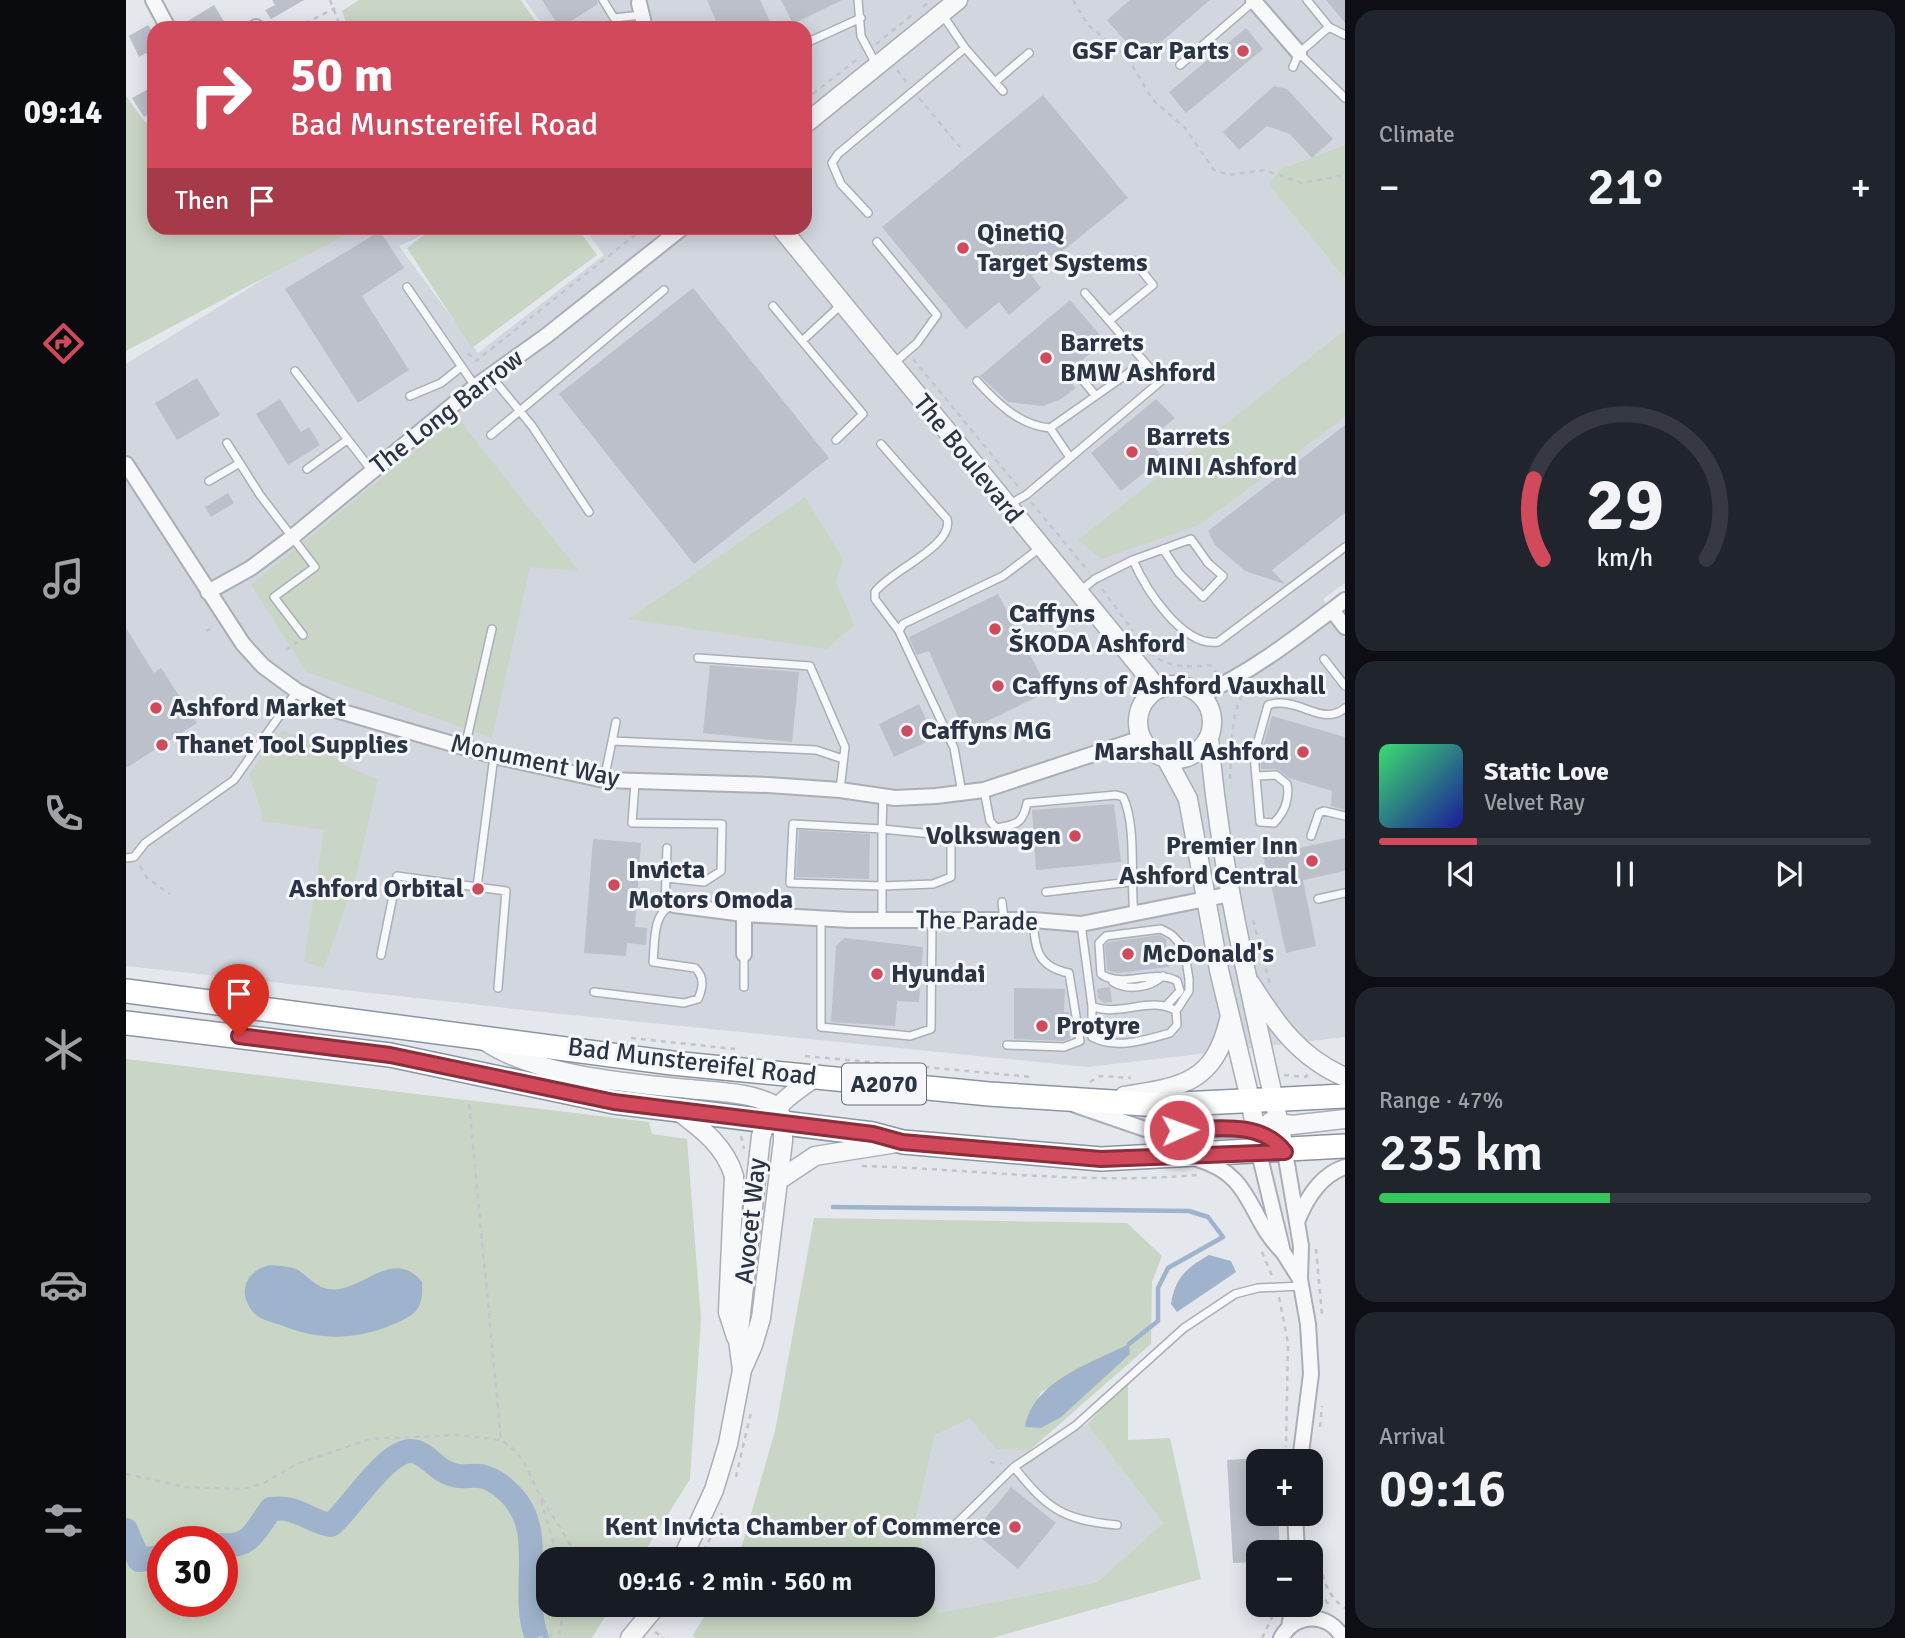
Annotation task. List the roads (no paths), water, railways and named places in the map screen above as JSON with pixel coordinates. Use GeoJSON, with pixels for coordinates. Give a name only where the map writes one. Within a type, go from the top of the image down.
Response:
{"type":"FeatureCollection","features":[{"type":"Feature","properties":{"kind":"highway","name":"Bad Munstereifel Road"},"geometry":{"type":"LineString","coordinates":[[126,991],[672,1063],[1060,1100],[1089,1092],[1149,1105],[1251,1103],[1277,1112],[1345,1096]]}},
{"type":"Feature","properties":{"kind":"highway","name":"Bad Munstereifel Road"},"geometry":{"type":"LineString","coordinates":[[126,1023],[390,1055],[546,1088],[678,1111],[776,1117],[873,1134],[902,1142],[1101,1159],[1182,1155],[1257,1142],[1285,1152],[1345,1146]]}},
{"type":"Feature","properties":{"kind":"street"},"geometry":{"type":"LineString","coordinates":[[153,0],[164,21]]}},
{"type":"Feature","properties":{"kind":"street"},"geometry":{"type":"LineString","coordinates":[[1253,1],[1299,53]]}},
{"type":"Feature","properties":{"kind":"street"},"geometry":{"type":"LineString","coordinates":[[812,119],[886,67],[951,4]]}},
{"type":"Feature","properties":{"kind":"street","name":"The Long Barrow"},"geometry":{"type":"LineString","coordinates":[[208,592],[251,568],[291,538],[476,386],[673,235]]}},
{"type":"Feature","properties":{"kind":"street","name":"The Boulevard"},"geometry":{"type":"LineString","coordinates":[[787,235],[844,303],[891,366],[1158,689]]}},
{"type":"Feature","properties":{"kind":"street","name":"Monument Way"},"geometry":{"type":"LineString","coordinates":[[126,464],[243,644],[263,666],[297,691],[336,710],[494,756],[604,780],[840,790],[895,798],[984,790],[1142,738]]}},
{"type":"Feature","properties":{"kind":"street"},"geometry":{"type":"LineString","coordinates":[[1201,695],[1225,684],[1292,641],[1345,600]]}},
{"type":"Feature","properties":{"kind":"street"},"geometry":{"type":"LineString","coordinates":[[1332,610],[1345,627]]}},
{"type":"Feature","properties":{"kind":"street"},"geometry":{"type":"LineString","coordinates":[[1209,738],[1192,755],[1167,758],[1155,753],[1142,738],[1138,726],[1140,709],[1147,697],[1158,689],[1183,685],[1201,695],[1211,710],[1213,723],[1209,738],[1214,795],[1244,972],[1277,1112],[1301,1246],[1301,1283],[1308,1324],[1311,1374],[1302,1449]]}},
{"type":"Feature","properties":{"kind":"street"},"geometry":{"type":"LineString","coordinates":[[1167,758],[1188,799],[1230,1015],[1283,1252]]}},
{"type":"Feature","properties":{"kind":"street","name":"The Parade"},"geometry":{"type":"LineString","coordinates":[[669,906],[821,918],[1033,920],[1081,924],[1231,894]]}},
{"type":"Feature","properties":{"kind":"street"},"geometry":{"type":"LineString","coordinates":[[744,914],[744,954]]}},
{"type":"Feature","properties":{"kind":"street"},"geometry":{"type":"LineString","coordinates":[[1244,972],[1287,1035],[1307,1057],[1345,1077]]}},
{"type":"Feature","properties":{"kind":"street"},"geometry":{"type":"LineString","coordinates":[[1089,1092],[1172,1088],[1199,1076],[1212,1063],[1224,1042],[1230,1015]]}},
{"type":"Feature","properties":{"kind":"street"},"geometry":{"type":"LineString","coordinates":[[476,1036],[497,1049],[542,1065],[645,1084],[752,1097],[776,1117],[816,1077]]}},
{"type":"Feature","properties":{"kind":"street"},"geometry":{"type":"LineString","coordinates":[[1060,1100],[1145,1129],[1257,1142]]}},
{"type":"Feature","properties":{"kind":"street","name":"Avocet Way"},"geometry":{"type":"LineString","coordinates":[[678,1111],[713,1138],[734,1176],[728,1312],[738,1340],[742,1370]]}},
{"type":"Feature","properties":{"kind":"street"},"geometry":{"type":"LineString","coordinates":[[1277,1112],[1345,1119]]}},
{"type":"Feature","properties":{"kind":"street","name":"Avocet Way"},"geometry":{"type":"LineString","coordinates":[[738,1340],[758,1153],[776,1117]]}},
{"type":"Feature","properties":{"kind":"street","name":"Avocet Way"},"geometry":{"type":"LineString","coordinates":[[688,1547],[714,1490],[728,1444],[742,1370],[754,1345],[761,1318],[779,1180],[776,1117]]}},
{"type":"Feature","properties":{"kind":"street","name":"Avocet Way"},"geometry":{"type":"LineString","coordinates":[[779,1180],[815,1156],[902,1142]]}},
{"type":"Feature","properties":{"kind":"street"},"geometry":{"type":"LineString","coordinates":[[1182,1155],[1211,1163],[1228,1172],[1248,1194],[1268,1237],[1283,1252],[1301,1283]]}},
{"type":"Feature","properties":{"kind":"street"},"geometry":{"type":"LineString","coordinates":[[1297,1222],[1314,1190],[1328,1176],[1345,1167]]}},
{"type":"Feature","properties":{"kind":"street"},"geometry":{"type":"LineString","coordinates":[[1323,1611],[1332,1617],[1343,1635]]}},
{"type":"Feature","properties":{"kind":"street"},"geometry":{"type":"LineString","coordinates":[[630,1638],[647,1617]]}},
{"type":"Feature","properties":{"kind":"street"},"geometry":{"type":"LineString","coordinates":[[1285,1632],[1303,1619],[1332,1617]]}},
{"type":"Feature","properties":{"kind":"lane"},"geometry":{"type":"LineString","coordinates":[[603,0],[614,18],[642,12]]}},
{"type":"Feature","properties":{"kind":"lane"},"geometry":{"type":"LineString","coordinates":[[858,0],[861,36],[886,67]]}},
{"type":"Feature","properties":{"kind":"lane"},"geometry":{"type":"LineString","coordinates":[[1307,0],[1329,27],[1345,35]]}},
{"type":"Feature","properties":{"kind":"lane"},"geometry":{"type":"LineString","coordinates":[[1180,65],[1253,1]]}},
{"type":"Feature","properties":{"kind":"lane"},"geometry":{"type":"LineString","coordinates":[[951,4],[965,48],[1003,91]]}},
{"type":"Feature","properties":{"kind":"lane"},"geometry":{"type":"LineString","coordinates":[[812,40],[861,18]]}},
{"type":"Feature","properties":{"kind":"lane"},"geometry":{"type":"LineString","coordinates":[[1293,67],[1299,53],[1329,27]]}},
{"type":"Feature","properties":{"kind":"lane"},"geometry":{"type":"LineString","coordinates":[[868,214],[841,184],[832,163],[838,154],[965,48]]}},
{"type":"Feature","properties":{"kind":"lane"},"geometry":{"type":"LineString","coordinates":[[995,82],[1029,53]]}},
{"type":"Feature","properties":{"kind":"lane"},"geometry":{"type":"LineString","coordinates":[[1299,53],[1345,98]]}},
{"type":"Feature","properties":{"kind":"lane"},"geometry":{"type":"LineString","coordinates":[[877,242],[937,315],[891,366]]}},
{"type":"Feature","properties":{"kind":"lane"},"geometry":{"type":"LineString","coordinates":[[1109,321],[1153,285],[1133,260]]}},
{"type":"Feature","properties":{"kind":"lane"},"geometry":{"type":"LineString","coordinates":[[407,287],[476,386]]}},
{"type":"Feature","properties":{"kind":"lane"},"geometry":{"type":"LineString","coordinates":[[491,435],[664,290]]}},
{"type":"Feature","properties":{"kind":"lane"},"geometry":{"type":"LineString","coordinates":[[1006,506],[1026,495],[1069,456],[1161,382],[1085,293]]}},
{"type":"Feature","properties":{"kind":"lane"},"geometry":{"type":"LineString","coordinates":[[802,341],[844,303]]}},
{"type":"Feature","properties":{"kind":"lane"},"geometry":{"type":"LineString","coordinates":[[773,306],[863,414],[836,440]]}},
{"type":"Feature","properties":{"kind":"lane"},"geometry":{"type":"LineString","coordinates":[[1050,428],[1144,362]]}},
{"type":"Feature","properties":{"kind":"lane"},"geometry":{"type":"LineString","coordinates":[[410,397],[441,383],[461,367]]}},
{"type":"Feature","properties":{"kind":"lane"},"geometry":{"type":"LineString","coordinates":[[295,371],[372,471]]}},
{"type":"Feature","properties":{"kind":"lane"},"geometry":{"type":"LineString","coordinates":[[1077,373],[1095,396]]}},
{"type":"Feature","properties":{"kind":"lane"},"geometry":{"type":"LineString","coordinates":[[491,376],[533,426],[589,512]]}},
{"type":"Feature","properties":{"kind":"lane"},"geometry":{"type":"LineString","coordinates":[[977,381],[995,401],[1016,416],[1030,424],[1050,428],[1069,456]]}},
{"type":"Feature","properties":{"kind":"lane"},"geometry":{"type":"LineString","coordinates":[[307,469],[347,440]]}},
{"type":"Feature","properties":{"kind":"lane"},"geometry":{"type":"LineString","coordinates":[[227,443],[291,538],[315,567],[274,597],[303,635]]}},
{"type":"Feature","properties":{"kind":"lane"},"geometry":{"type":"LineString","coordinates":[[881,444],[947,519],[949,527],[947,533],[934,545],[876,592],[875,599],[899,631],[954,748],[962,793]]}},
{"type":"Feature","properties":{"kind":"lane"},"geometry":{"type":"LineString","coordinates":[[209,481],[240,463]]}},
{"type":"Feature","properties":{"kind":"lane"},"geometry":{"type":"LineString","coordinates":[[1079,591],[1095,579],[1133,560],[1163,549],[1191,539],[1208,563],[1223,576],[1203,597],[1179,573],[1163,549]]}},
{"type":"Feature","properties":{"kind":"lane"},"geometry":{"type":"LineString","coordinates":[[899,631],[903,624],[1003,576],[1040,547]]}},
{"type":"Feature","properties":{"kind":"lane"},"geometry":{"type":"LineString","coordinates":[[1133,560],[1157,602],[1187,633],[1208,643],[1227,636],[1345,547]]}},
{"type":"Feature","properties":{"kind":"lane"},"geometry":{"type":"LineString","coordinates":[[465,748],[492,628]]}},
{"type":"Feature","properties":{"kind":"lane"},"geometry":{"type":"LineString","coordinates":[[698,658],[810,666],[845,747],[840,790]]}},
{"type":"Feature","properties":{"kind":"lane"},"geometry":{"type":"LineString","coordinates":[[1324,659],[1345,686]]}},
{"type":"Feature","properties":{"kind":"lane"},"geometry":{"type":"LineString","coordinates":[[126,858],[134,857],[145,844],[234,780],[297,691]]}},
{"type":"Feature","properties":{"kind":"lane"},"geometry":{"type":"LineString","coordinates":[[1256,776],[1276,775],[1287,784],[1286,802],[1281,816],[1274,823],[1260,822],[1254,755],[1268,705],[1282,700],[1324,716],[1336,715],[1345,708]]}},
{"type":"Feature","properties":{"kind":"lane"},"geometry":{"type":"LineString","coordinates":[[604,780],[616,722]]}},
{"type":"Feature","properties":{"kind":"lane"},"geometry":{"type":"LineString","coordinates":[[612,741],[802,749],[843,759]]}},
{"type":"Feature","properties":{"kind":"lane"},"geometry":{"type":"LineString","coordinates":[[477,887],[494,756]]}},
{"type":"Feature","properties":{"kind":"lane"},"geometry":{"type":"LineString","coordinates":[[635,783],[632,823],[722,824],[721,872],[704,882],[666,878]]}},
{"type":"Feature","properties":{"kind":"lane"},"geometry":{"type":"LineString","coordinates":[[984,790],[990,821],[996,828],[1020,824],[1024,820],[1027,803],[1116,795],[1123,797],[1133,861],[1130,882],[1135,915]]}},
{"type":"Feature","properties":{"kind":"lane"},"geometry":{"type":"LineString","coordinates":[[882,919],[883,795]]}},
{"type":"Feature","properties":{"kind":"lane"},"geometry":{"type":"LineString","coordinates":[[1311,836],[1319,813],[1324,811],[1345,816]]}},
{"type":"Feature","properties":{"kind":"lane"},"geometry":{"type":"LineString","coordinates":[[793,824],[882,829],[942,835],[951,844],[951,877],[944,883],[882,886],[790,883],[793,824]]}},
{"type":"Feature","properties":{"kind":"lane"},"geometry":{"type":"LineString","coordinates":[[594,992],[684,1003],[698,999],[703,987],[700,973],[695,968],[653,962],[657,924],[669,906],[667,848]]}},
{"type":"Feature","properties":{"kind":"lane"},"geometry":{"type":"LineString","coordinates":[[381,955],[397,876],[506,891],[498,988]]}},
{"type":"Feature","properties":{"kind":"lane"},"geometry":{"type":"LineString","coordinates":[[1046,892],[1130,882]]}},
{"type":"Feature","properties":{"kind":"lane"},"geometry":{"type":"LineString","coordinates":[[1318,899],[1345,893]]}},
{"type":"Feature","properties":{"kind":"lane"},"geometry":{"type":"LineString","coordinates":[[1002,902],[1004,920]]}},
{"type":"Feature","properties":{"kind":"lane"},"geometry":{"type":"LineString","coordinates":[[821,918],[821,1027],[910,1036],[931,1029],[932,920]]}},
{"type":"Feature","properties":{"kind":"lane"},"geometry":{"type":"LineString","coordinates":[[1007,1045],[1064,1047],[1080,1041],[1069,973],[1051,970],[1046,965],[1035,944],[1033,920]]}},
{"type":"Feature","properties":{"kind":"lane"},"geometry":{"type":"LineString","coordinates":[[1081,924],[1092,1006],[1092,1037],[1105,1044],[1171,1033],[1177,1025],[1176,1011],[1189,991],[1184,948],[1172,935],[1161,929],[1106,936],[1099,943],[1098,964],[1101,974],[1108,979],[1166,977],[1177,981],[1180,991],[1167,1005]]}},
{"type":"Feature","properties":{"kind":"lane"},"geometry":{"type":"LineString","coordinates":[[744,954],[744,987]]}},
{"type":"Feature","properties":{"kind":"lane"},"geometry":{"type":"LineString","coordinates":[[1092,1006],[1103,1011],[1167,1005],[1176,1011]]}},
{"type":"Feature","properties":{"kind":"lane"},"geometry":{"type":"LineString","coordinates":[[949,1531],[1014,1467],[1075,1426],[1184,1328],[1235,1294],[1258,1288],[1301,1283]]}},
{"type":"Feature","properties":{"kind":"lane"},"geometry":{"type":"LineString","coordinates":[[1014,1467],[1030,1488],[1059,1513],[1076,1520],[1117,1525]]}},
{"type":"Feature","properties":{"kind":"water"},"geometry":{"type":"Polygon","coordinates":[[[1209,1255],[1231,1261],[1236,1272],[1177,1312],[1171,1304],[1175,1287],[1188,1269],[1209,1255]]]}},
{"type":"Feature","properties":{"kind":"water"},"geometry":{"type":"Polygon","coordinates":[[[270,1265],[295,1269],[318,1285],[333,1290],[350,1286],[381,1272],[402,1269],[422,1282],[421,1300],[419,1307],[410,1316],[374,1331],[335,1337],[296,1331],[257,1316],[246,1298],[246,1283],[250,1277],[270,1265]]]}},
{"type":"Feature","properties":{"kind":"water"},"geometry":{"type":"Polygon","coordinates":[[[1129,1344],[1130,1354],[1061,1417],[1041,1428],[1025,1427],[1030,1411],[1039,1397],[1051,1386],[1082,1366],[1129,1344]]]}},
{"type":"Feature","properties":{"kind":"waterway"},"geometry":{"type":"LineString","coordinates":[[833,1207],[1189,1211],[1208,1217],[1223,1237],[1168,1268],[1158,1288],[1158,1321],[1129,1344]]}},
{"type":"Feature","properties":{"kind":"waterway"},"geometry":{"type":"LineString","coordinates":[[238,1544],[252,1536],[271,1509],[289,1510],[331,1525],[383,1466],[406,1452],[417,1452],[451,1474],[479,1476],[494,1481],[520,1506],[530,1541],[530,1600],[537,1638]]}},
{"type":"Feature","properties":{"kind":"waterway"},"geometry":{"type":"LineString","coordinates":[[126,1530],[139,1560],[147,1559]]}},
{"type":"Feature","properties":{"kind":"place","name":"GSF Car Parts"},"geometry":{"type":"Point","coordinates":[1243,51]}},
{"type":"Feature","properties":{"kind":"place","name":"QinetiQ Target Systems"},"geometry":{"type":"Point","coordinates":[963,248]}},
{"type":"Feature","properties":{"kind":"place","name":"Barrets BMW Ashford"},"geometry":{"type":"Point","coordinates":[1046,358]}},
{"type":"Feature","properties":{"kind":"place","name":"Barrets MINI Ashford"},"geometry":{"type":"Point","coordinates":[1132,452]}},
{"type":"Feature","properties":{"kind":"place","name":"Caffyns ŠKODA Ashford"},"geometry":{"type":"Point","coordinates":[995,629]}},
{"type":"Feature","properties":{"kind":"place","name":"Caffyns of Ashford Vauxhall"},"geometry":{"type":"Point","coordinates":[998,686]}},
{"type":"Feature","properties":{"kind":"place","name":"Ashford Market"},"geometry":{"type":"Point","coordinates":[156,708]}},
{"type":"Feature","properties":{"kind":"place","name":"Caffyns MG"},"geometry":{"type":"Point","coordinates":[907,731]}},
{"type":"Feature","properties":{"kind":"place","name":"Thanet Tool Supplies"},"geometry":{"type":"Point","coordinates":[162,745]}},
{"type":"Feature","properties":{"kind":"place","name":"Marshall Ashford"},"geometry":{"type":"Point","coordinates":[1303,752]}},
{"type":"Feature","properties":{"kind":"place","name":"Volkswagen"},"geometry":{"type":"Point","coordinates":[1075,836]}},
{"type":"Feature","properties":{"kind":"place","name":"Premier Inn Ashford Central"},"geometry":{"type":"Point","coordinates":[1312,861]}},
{"type":"Feature","properties":{"kind":"place","name":"Invicta Motors Omoda"},"geometry":{"type":"Point","coordinates":[614,885]}},
{"type":"Feature","properties":{"kind":"place","name":"Ashford Orbital"},"geometry":{"type":"Point","coordinates":[478,889]}},
{"type":"Feature","properties":{"kind":"place","name":"McDonald's"},"geometry":{"type":"Point","coordinates":[1128,954]}},
{"type":"Feature","properties":{"kind":"place","name":"Hyundai"},"geometry":{"type":"Point","coordinates":[877,974]}},
{"type":"Feature","properties":{"kind":"place","name":"Protyre"},"geometry":{"type":"Point","coordinates":[1042,1026]}},
{"type":"Feature","properties":{"kind":"place","name":"Kent Invicta Chamber of Commerce"},"geometry":{"type":"Point","coordinates":[1015,1527]}}]}
